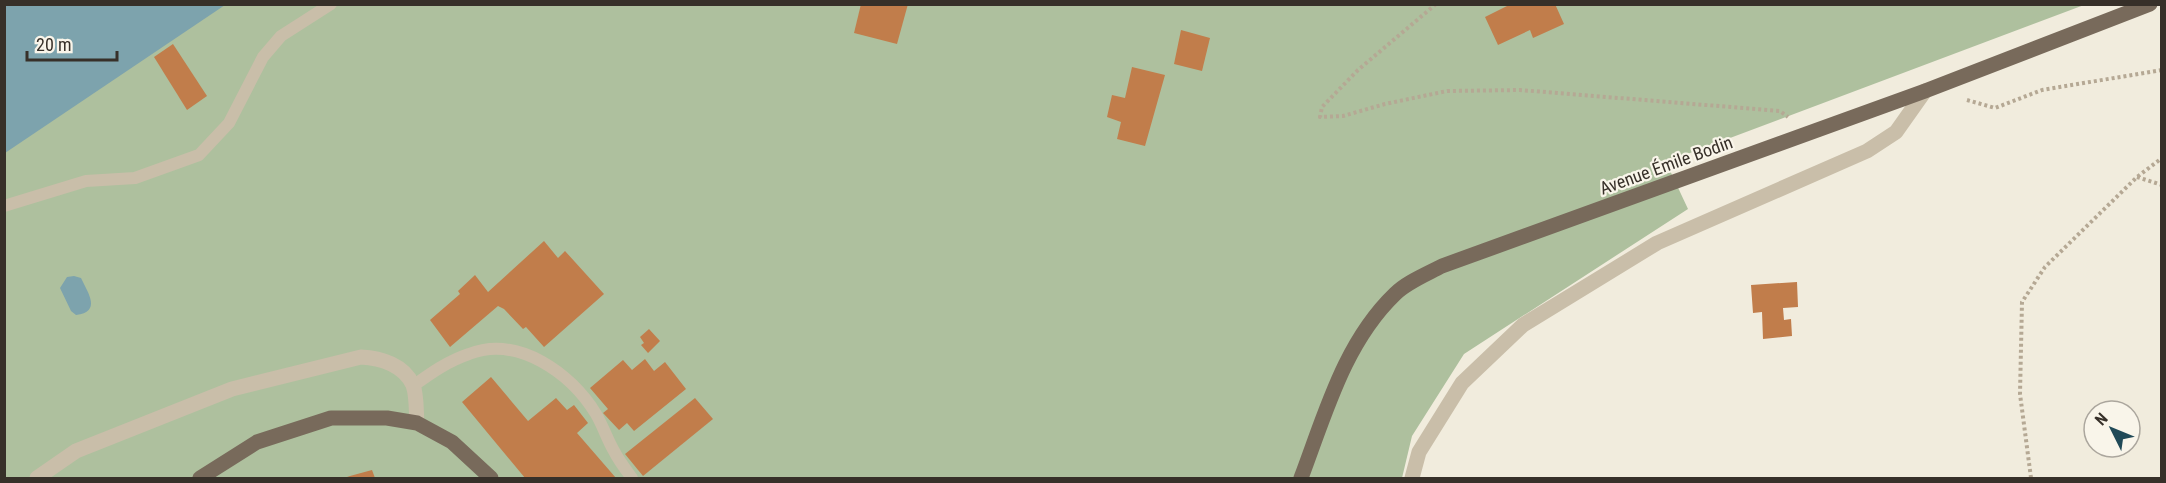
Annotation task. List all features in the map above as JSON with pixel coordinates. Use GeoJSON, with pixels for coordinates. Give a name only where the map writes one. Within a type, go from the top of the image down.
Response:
{"type":"FeatureCollection","features":[{"type":"Feature","properties":{"kind":"main road","name":"Avenue Émile Bodin"},"geometry":{"type":"LineString","coordinates":[[1301,478],[1342,368],[1372,319],[1396,293],[1442,266],[1925,91],[2150,4]]}},
{"type":"Feature","properties":{"kind":"main road"},"geometry":{"type":"LineString","coordinates":[[200,478],[257,442],[331,418],[387,418],[417,423],[452,442],[491,478]]}},
{"type":"Feature","properties":{"kind":"street"},"geometry":{"type":"LineString","coordinates":[[1412,478],[1419,452],[1462,383],[1523,325],[1658,243],[1867,151],[1896,132],[1925,91]]}},
{"type":"Feature","properties":{"kind":"street"},"geometry":{"type":"LineString","coordinates":[[37,478],[76,451],[232,389],[361,357],[376,358],[390,363],[405,373],[413,386],[417,423]]}},
{"type":"Feature","properties":{"kind":"lane"},"geometry":{"type":"LineString","coordinates":[[4,206],[86,181],[135,178],[199,155],[229,123],[263,57],[281,36],[331,4]]}},
{"type":"Feature","properties":{"kind":"lane"},"geometry":{"type":"LineString","coordinates":[[413,386],[439,368],[471,353],[500,349],[524,353],[552,366],[577,390],[596,413],[614,452],[632,478]]}},
{"type":"Feature","properties":{"kind":"path"},"geometry":{"type":"LineString","coordinates":[[1436,4],[1358,70],[1322,107],[1320,117],[1343,116],[1385,104],[1447,91],[1520,90],[1780,111],[1810,133]]}},
{"type":"Feature","properties":{"kind":"path"},"geometry":{"type":"LineString","coordinates":[[1958,78],[1964,99],[1995,108],[2042,90],[2162,70]]}},
{"type":"Feature","properties":{"kind":"path"},"geometry":{"type":"LineString","coordinates":[[2031,478],[2020,394],[2022,302],[2044,267],[2137,177],[2162,158]]}},
{"type":"Feature","properties":{"kind":"path"},"geometry":{"type":"LineString","coordinates":[[2137,177],[2162,185]]}},
{"type":"Feature","properties":{"kind":"green space"},"geometry":{"type":"Polygon","coordinates":[[[4,5],[2084,5],[1666,162],[1688,209],[1464,354],[1412,436],[1402,478],[5,478],[4,5]]]}},
{"type":"Feature","properties":{"kind":"water"},"geometry":{"type":"Polygon","coordinates":[[[5,4],[225,4],[225,5],[5,153],[5,4]]]}},
{"type":"Feature","properties":{"kind":"water"},"geometry":{"type":"Polygon","coordinates":[[[67,277],[81,278],[91,301],[89,310],[76,315],[71,311],[60,288],[67,277]]]}},
{"type":"Feature","properties":{"kind":"building"},"geometry":{"type":"Polygon","coordinates":[[[861,4],[908,4],[897,44],[854,33],[861,4]]]}},
{"type":"Feature","properties":{"kind":"building"},"geometry":{"type":"Polygon","coordinates":[[[1511,4],[1555,4],[1564,24],[1533,38],[1530,30],[1498,45],[1485,17],[1511,4]]]}},
{"type":"Feature","properties":{"kind":"building"},"geometry":{"type":"Polygon","coordinates":[[[1181,30],[1210,38],[1202,71],[1174,64],[1181,30]]]}},
{"type":"Feature","properties":{"kind":"building"},"geometry":{"type":"Polygon","coordinates":[[[173,44],[207,96],[187,110],[154,57],[173,44]]]}},
{"type":"Feature","properties":{"kind":"building"},"geometry":{"type":"Polygon","coordinates":[[[1132,67],[1165,75],[1145,146],[1117,139],[1121,122],[1107,117],[1112,95],[1125,98],[1132,67]]]}},
{"type":"Feature","properties":{"kind":"building"},"geometry":{"type":"Polygon","coordinates":[[[544,241],[558,258],[565,251],[604,294],[544,347],[526,327],[523,329],[504,309],[498,306],[450,347],[430,320],[460,294],[458,291],[475,275],[488,292],[544,241]]]}},
{"type":"Feature","properties":{"kind":"building"},"geometry":{"type":"Polygon","coordinates":[[[1797,282],[1798,307],[1783,308],[1784,320],[1791,319],[1792,336],[1763,339],[1762,312],[1753,313],[1751,285],[1797,282]]]}},
{"type":"Feature","properties":{"kind":"building"},"geometry":{"type":"Polygon","coordinates":[[[649,329],[660,341],[648,353],[641,345],[644,343],[640,337],[649,329]]]}},
{"type":"Feature","properties":{"kind":"building"},"geometry":{"type":"Polygon","coordinates":[[[645,359],[654,371],[665,362],[686,389],[634,431],[627,423],[619,430],[603,413],[608,409],[590,388],[623,360],[632,370],[645,359]]]}},
{"type":"Feature","properties":{"kind":"building"},"geometry":{"type":"Polygon","coordinates":[[[491,377],[528,421],[556,398],[567,410],[574,405],[588,423],[577,433],[616,478],[525,478],[462,402],[491,377]]]}},
{"type":"Feature","properties":{"kind":"building"},"geometry":{"type":"Polygon","coordinates":[[[695,398],[713,419],[643,476],[625,454],[695,398]]]}},
{"type":"Feature","properties":{"kind":"building"},"geometry":{"type":"Polygon","coordinates":[[[372,470],[375,478],[344,478],[350,476],[372,470]]]}}]}
